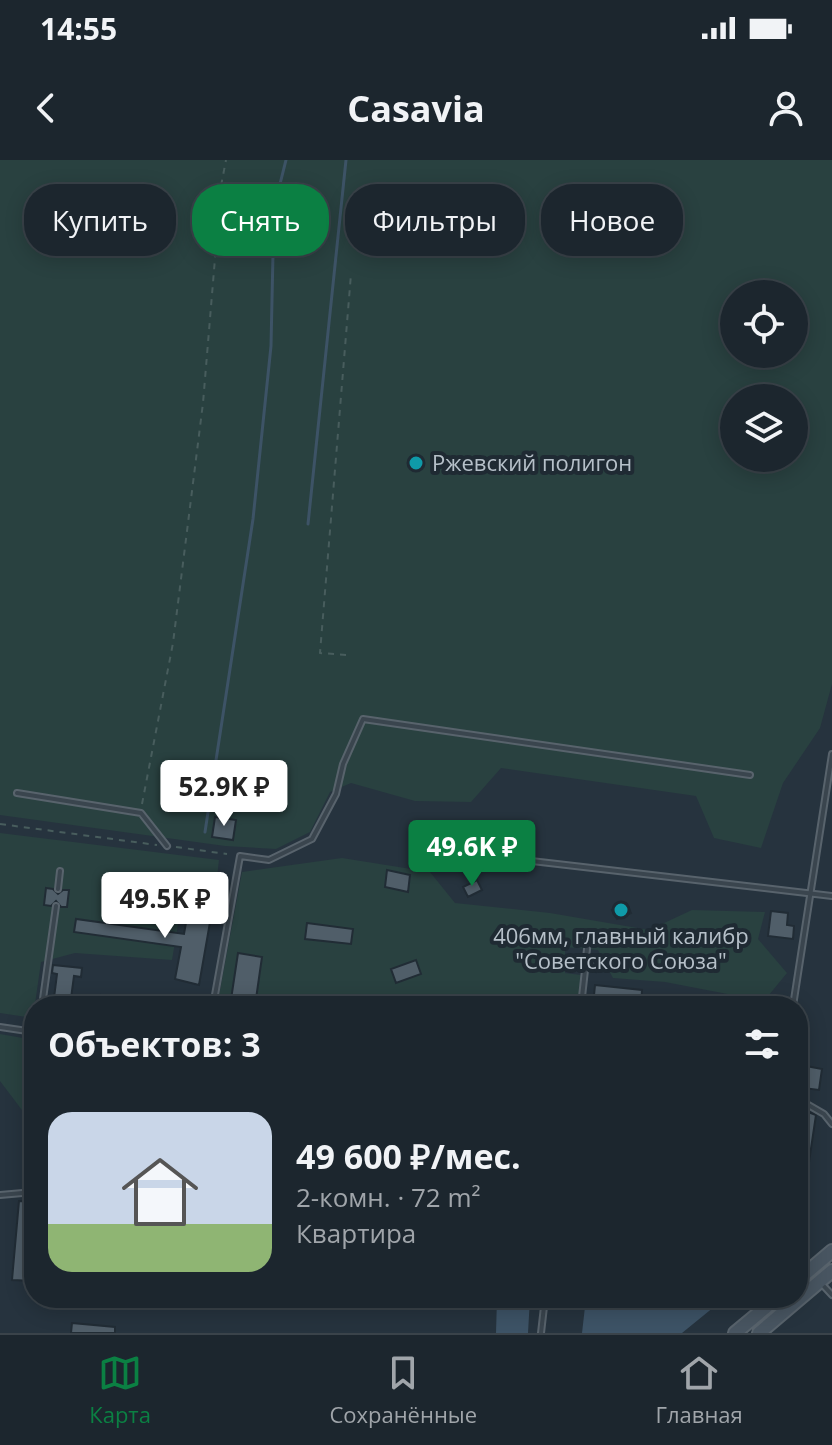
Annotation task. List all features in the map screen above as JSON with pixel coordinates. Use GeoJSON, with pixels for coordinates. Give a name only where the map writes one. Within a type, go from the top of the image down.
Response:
{"type":"FeatureCollection","features":[{"type":"Feature","properties":{"kind":"main road"},"geometry":{"type":"LineString","coordinates":[[808,1271],[832,1251]]}},
{"type":"Feature","properties":{"kind":"main road"},"geometry":{"type":"LineString","coordinates":[[808,1292],[832,1271]]}},
{"type":"Feature","properties":{"kind":"main road"},"geometry":{"type":"LineString","coordinates":[[735,1333],[765,1308]]}},
{"type":"Feature","properties":{"kind":"main road"},"geometry":{"type":"LineString","coordinates":[[759,1333],[789,1308]]}},
{"type":"Feature","properties":{"kind":"lane"},"geometry":{"type":"LineString","coordinates":[[215,996],[240,856],[269,860],[312,839],[336,794],[343,764],[363,719],[750,775]]}},
{"type":"Feature","properties":{"kind":"lane"},"geometry":{"type":"LineString","coordinates":[[794,996],[832,754]]}},
{"type":"Feature","properties":{"kind":"lane"},"geometry":{"type":"LineString","coordinates":[[17,793],[141,813],[167,846]]}},
{"type":"Feature","properties":{"kind":"lane"},"geometry":{"type":"LineString","coordinates":[[481,855],[832,896]]}},
{"type":"Feature","properties":{"kind":"lane"},"geometry":{"type":"LineString","coordinates":[[58,889],[60,871]]}},
{"type":"Feature","properties":{"kind":"lane"},"geometry":{"type":"LineString","coordinates":[[43,996],[56,906]]}},
{"type":"Feature","properties":{"kind":"lane"},"geometry":{"type":"LineString","coordinates":[[586,958],[588,940]]}},
{"type":"Feature","properties":{"kind":"lane"},"geometry":{"type":"LineString","coordinates":[[582,996],[585,970]]}},
{"type":"Feature","properties":{"kind":"lane"},"geometry":{"type":"LineString","coordinates":[[0,1027],[24,1031]]}},
{"type":"Feature","properties":{"kind":"lane"},"geometry":{"type":"LineString","coordinates":[[808,1105],[824,1114],[832,1124]]}},
{"type":"Feature","properties":{"kind":"lane"},"geometry":{"type":"LineString","coordinates":[[0,1195],[24,1193]]}},
{"type":"Feature","properties":{"kind":"lane"},"geometry":{"type":"LineString","coordinates":[[820,1282],[832,1295]]}},
{"type":"Feature","properties":{"kind":"lane"},"geometry":{"type":"LineString","coordinates":[[541,1333],[544,1308]]}},
{"type":"Feature","properties":{"kind":"path"},"geometry":{"type":"LineString","coordinates":[[141,813],[175,628],[203,403],[221,186],[226,160]]}},
{"type":"Feature","properties":{"kind":"path"},"geometry":{"type":"LineString","coordinates":[[346,655],[320,653],[351,274]]}},
{"type":"Feature","properties":{"kind":"path"},"geometry":{"type":"LineString","coordinates":[[0,824],[227,854]]}},
{"type":"Feature","properties":{"kind":"green space"},"geometry":{"type":"Polygon","coordinates":[[[0,160],[832,160],[832,684],[820,728],[783,783],[761,848],[714,838],[696,796],[501,768],[471,802],[415,801],[351,783],[330,792],[310,832],[276,849],[225,846],[0,815],[0,160]]]}},
{"type":"Feature","properties":{"kind":"green space"},"geometry":{"type":"Polygon","coordinates":[[[0,833],[219,860],[214,903],[182,901],[172,960],[75,953],[41,962],[36,996],[24,996],[24,1017],[0,1013],[0,833]]]}},
{"type":"Feature","properties":{"kind":"green space"},"geometry":{"type":"Polygon","coordinates":[[[342,858],[430,872],[455,903],[550,913],[649,930],[692,910],[765,912],[758,939],[787,973],[768,996],[738,996],[665,982],[613,978],[598,950],[565,947],[565,973],[581,975],[579,996],[219,996],[242,872],[342,858]]]}},
{"type":"Feature","properties":{"kind":"green space"},"geometry":{"type":"Polygon","coordinates":[[[0,1034],[24,1038],[24,1113],[0,1081],[0,1034]]]}},
{"type":"Feature","properties":{"kind":"water"},"geometry":{"type":"Polygon","coordinates":[[[497,1308],[529,1308],[528,1333],[496,1333],[497,1308]]]}},
{"type":"Feature","properties":{"kind":"water"},"geometry":{"type":"Polygon","coordinates":[[[585,1308],[713,1308],[682,1333],[582,1333],[585,1308]]]}},
{"type":"Feature","properties":{"kind":"building"},"geometry":{"type":"Polygon","coordinates":[[[215,817],[236,820],[233,840],[212,837],[215,817]]]}},
{"type":"Feature","properties":{"kind":"building"},"geometry":{"type":"Polygon","coordinates":[[[387,870],[410,875],[408,892],[385,887],[387,870]]]}},
{"type":"Feature","properties":{"kind":"building"},"geometry":{"type":"Polygon","coordinates":[[[477,880],[482,890],[468,897],[463,887],[477,880]]]}},
{"type":"Feature","properties":{"kind":"building"},"geometry":{"type":"Polygon","coordinates":[[[46,888],[58,894],[69,890],[67,907],[61,907],[56,901],[51,906],[44,905],[46,888]]]}},
{"type":"Feature","properties":{"kind":"building","name":"406мм, главный калибр \"Советского Союза\""},"geometry":{"type":"Polygon","coordinates":[[[626,903],[631,913],[617,919],[612,910],[626,903]]]}},
{"type":"Feature","properties":{"kind":"building"},"geometry":{"type":"Polygon","coordinates":[[[189,906],[212,911],[199,985],[175,979],[181,947],[74,932],[76,919],[184,934],[189,906]]]}},
{"type":"Feature","properties":{"kind":"building"},"geometry":{"type":"Polygon","coordinates":[[[771,911],[788,913],[787,925],[794,926],[793,939],[768,936],[771,911]]]}},
{"type":"Feature","properties":{"kind":"building"},"geometry":{"type":"Polygon","coordinates":[[[307,923],[353,929],[351,944],[305,939],[307,923]]]}},
{"type":"Feature","properties":{"kind":"building"},"geometry":{"type":"Polygon","coordinates":[[[238,953],[262,957],[256,996],[232,996],[238,953]]]}},
{"type":"Feature","properties":{"kind":"building"},"geometry":{"type":"Polygon","coordinates":[[[574,956],[581,957],[585,963],[591,958],[598,959],[596,972],[590,971],[586,965],[580,970],[573,968],[574,956]]]}},
{"type":"Feature","properties":{"kind":"building"},"geometry":{"type":"Polygon","coordinates":[[[416,960],[421,974],[396,983],[391,969],[416,960]]]}},
{"type":"Feature","properties":{"kind":"building"},"geometry":{"type":"Polygon","coordinates":[[[53,965],[82,968],[81,977],[74,976],[71,996],[54,996],[57,974],[52,973],[53,965]]]}},
{"type":"Feature","properties":{"kind":"building"},"geometry":{"type":"Polygon","coordinates":[[[595,985],[642,990],[642,996],[594,996],[595,985]]]}},
{"type":"Feature","properties":{"kind":"building"},"geometry":{"type":"Polygon","coordinates":[[[808,1066],[822,1069],[819,1090],[808,1089],[808,1066]]]}},
{"type":"Feature","properties":{"kind":"building"},"geometry":{"type":"Polygon","coordinates":[[[808,1112],[816,1115],[808,1169],[808,1112]]]}},
{"type":"Feature","properties":{"kind":"building"},"geometry":{"type":"Polygon","coordinates":[[[19,1201],[24,1201],[24,1281],[12,1280],[19,1201]]]}},
{"type":"Feature","properties":{"kind":"building"},"geometry":{"type":"Polygon","coordinates":[[[72,1323],[115,1327],[115,1333],[71,1333],[72,1323]]]}},
{"type":"Feature","properties":{"kind":"waterway"},"geometry":{"type":"LineString","coordinates":[[205,832],[253,519],[271,346],[274,208],[286,160]]}},
{"type":"Feature","properties":{"kind":"waterway"},"geometry":{"type":"LineString","coordinates":[[308,524],[346,160]]}},
{"type":"Feature","properties":{"kind":"place","name":"Ржевский полигон"},"geometry":{"type":"Point","coordinates":[416,463]}},
{"type":"Feature","properties":{"kind":"place","name":"406мм, главный калибр \"Советского Союза\""},"geometry":{"type":"Point","coordinates":[621,910]}}]}
